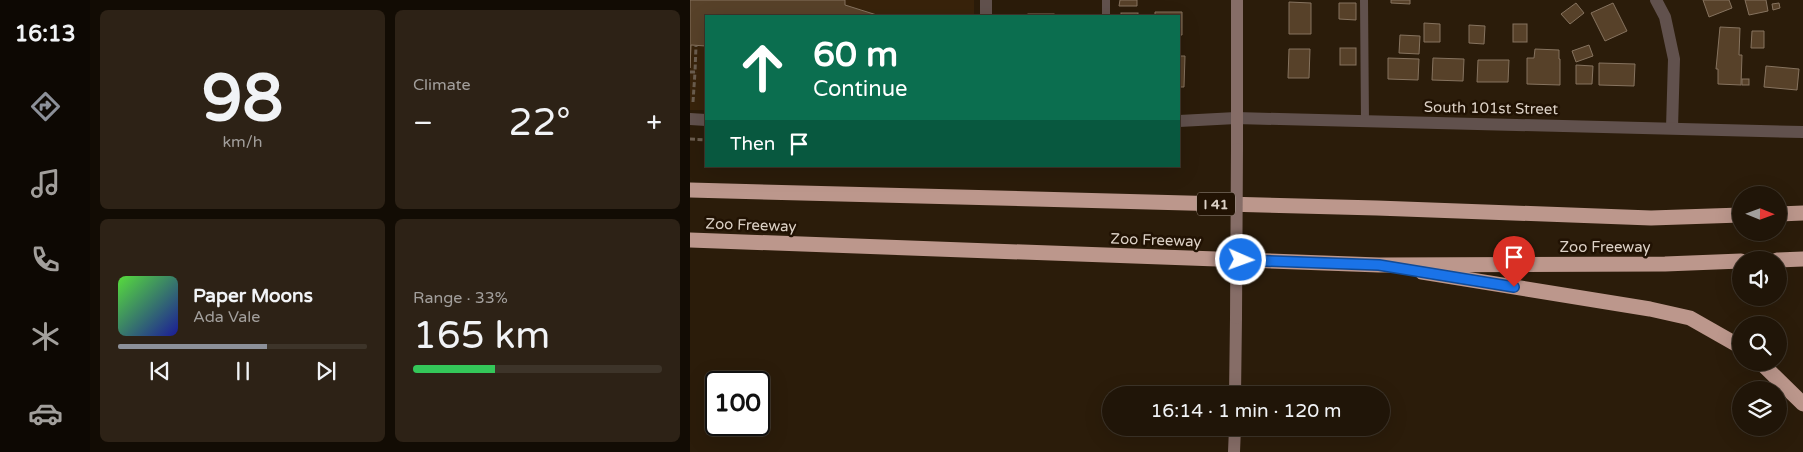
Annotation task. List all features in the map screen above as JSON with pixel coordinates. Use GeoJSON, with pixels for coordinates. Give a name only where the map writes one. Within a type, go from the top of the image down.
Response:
{"type":"FeatureCollection","features":[{"type":"Feature","properties":{"kind":"highway","name":"Zoo Freeway"},"geometry":{"type":"LineString","coordinates":[[690,190],[1347,207],[1651,218],[1732,215]]}},
{"type":"Feature","properties":{"kind":"highway"},"geometry":{"type":"LineString","coordinates":[[1788,214],[1803,213]]}},
{"type":"Feature","properties":{"kind":"highway","name":"Zoo Freeway"},"geometry":{"type":"LineString","coordinates":[[690,240],[1379,265],[1665,264],[1732,261]]}},
{"type":"Feature","properties":{"kind":"highway"},"geometry":{"type":"LineString","coordinates":[[1787,260],[1803,259]]}},
{"type":"Feature","properties":{"kind":"highway"},"geometry":{"type":"LineString","coordinates":[[1379,265],[1650,309],[1690,318],[1732,342]]}},
{"type":"Feature","properties":{"kind":"highway"},"geometry":{"type":"LineString","coordinates":[[1769,371],[1803,404]]}},
{"type":"Feature","properties":{"kind":"street"},"geometry":{"type":"LineString","coordinates":[[986,0],[986,15]]}},
{"type":"Feature","properties":{"kind":"street"},"geometry":{"type":"LineString","coordinates":[[1235,386],[1237,0]]}},
{"type":"Feature","properties":{"kind":"street"},"geometry":{"type":"LineString","coordinates":[[1656,0],[1665,17],[1674,59],[1672,128]]}},
{"type":"Feature","properties":{"kind":"street","name":"South 101st Street"},"geometry":{"type":"LineString","coordinates":[[1180,121],[1236,118],[1803,132]]}},
{"type":"Feature","properties":{"kind":"street"},"geometry":{"type":"LineString","coordinates":[[690,119],[705,120]]}},
{"type":"Feature","properties":{"kind":"street"},"geometry":{"type":"LineString","coordinates":[[1234,452],[1235,436]]}},
{"type":"Feature","properties":{"kind":"lane"},"geometry":{"type":"LineString","coordinates":[[1106,0],[1106,15]]}},
{"type":"Feature","properties":{"kind":"lane"},"geometry":{"type":"LineString","coordinates":[[1364,0],[1365,121]]}},
{"type":"Feature","properties":{"kind":"path"},"geometry":{"type":"LineString","coordinates":[[693,102],[696,46]]}},
{"type":"Feature","properties":{"kind":"path"},"geometry":{"type":"LineString","coordinates":[[690,72],[695,72]]}},
{"type":"Feature","properties":{"kind":"path"},"geometry":{"type":"LineString","coordinates":[[690,139],[705,140]]}},
{"type":"Feature","properties":{"kind":"shaded area"},"geometry":{"type":"Polygon","coordinates":[[[690,0],[974,0],[974,15],[705,15],[705,110],[690,110],[690,0]]]}},
{"type":"Feature","properties":{"kind":"building"},"geometry":{"type":"Polygon","coordinates":[[[690,0],[845,0],[845,5],[877,15],[705,15],[705,46],[691,45],[690,68],[690,0]]]}},
{"type":"Feature","properties":{"kind":"building"},"geometry":{"type":"Polygon","coordinates":[[[1120,0],[1137,0],[1137,6],[1119,6],[1120,0]]]}},
{"type":"Feature","properties":{"kind":"building"},"geometry":{"type":"Polygon","coordinates":[[[1391,0],[1410,0],[1410,4],[1391,3],[1391,0]]]}},
{"type":"Feature","properties":{"kind":"building"},"geometry":{"type":"Polygon","coordinates":[[[1703,0],[1729,0],[1732,8],[1709,17],[1703,0]]]}},
{"type":"Feature","properties":{"kind":"building"},"geometry":{"type":"Polygon","coordinates":[[[1745,0],[1766,0],[1768,11],[1749,15],[1745,0]]]}},
{"type":"Feature","properties":{"kind":"building"},"geometry":{"type":"Polygon","coordinates":[[[1289,2],[1311,3],[1311,34],[1289,34],[1289,2]]]}},
{"type":"Feature","properties":{"kind":"building"},"geometry":{"type":"Polygon","coordinates":[[[1339,3],[1356,3],[1356,20],[1339,19],[1339,3]]]}},
{"type":"Feature","properties":{"kind":"building"},"geometry":{"type":"Polygon","coordinates":[[[1576,3],[1584,13],[1570,24],[1561,14],[1576,3]]]}},
{"type":"Feature","properties":{"kind":"building"},"geometry":{"type":"Polygon","coordinates":[[[1613,3],[1627,31],[1605,41],[1591,13],[1613,3]]]}},
{"type":"Feature","properties":{"kind":"building"},"geometry":{"type":"Polygon","coordinates":[[[1779,3],[1780,8],[1773,10],[1772,4],[1779,3]]]}},
{"type":"Feature","properties":{"kind":"building"},"geometry":{"type":"Polygon","coordinates":[[[1155,12],[1182,12],[1182,35],[1180,35],[1180,15],[1155,15],[1155,12]]]}},
{"type":"Feature","properties":{"kind":"building"},"geometry":{"type":"Polygon","coordinates":[[[1121,13],[1138,13],[1138,15],[1121,15],[1121,13]]]}},
{"type":"Feature","properties":{"kind":"building"},"geometry":{"type":"Polygon","coordinates":[[[1028,14],[1054,14],[1054,15],[1028,14]]]}},
{"type":"Feature","properties":{"kind":"building"},"geometry":{"type":"Polygon","coordinates":[[[1424,23],[1440,24],[1440,42],[1424,42],[1424,23]]]}},
{"type":"Feature","properties":{"kind":"building"},"geometry":{"type":"Polygon","coordinates":[[[1513,24],[1527,24],[1527,42],[1513,42],[1513,24]]]}},
{"type":"Feature","properties":{"kind":"building"},"geometry":{"type":"Polygon","coordinates":[[[1469,25],[1485,26],[1484,44],[1469,43],[1469,25]]]}},
{"type":"Feature","properties":{"kind":"building"},"geometry":{"type":"Polygon","coordinates":[[[1720,27],[1740,28],[1739,55],[1742,55],[1741,85],[1718,84],[1718,69],[1716,69],[1720,27]]]}},
{"type":"Feature","properties":{"kind":"building"},"geometry":{"type":"Polygon","coordinates":[[[1752,31],[1764,31],[1764,48],[1751,48],[1752,31]]]}},
{"type":"Feature","properties":{"kind":"building"},"geometry":{"type":"Polygon","coordinates":[[[1400,35],[1420,36],[1419,54],[1399,53],[1400,35]]]}},
{"type":"Feature","properties":{"kind":"building"},"geometry":{"type":"Polygon","coordinates":[[[1589,45],[1593,56],[1576,62],[1572,51],[1589,45]]]}},
{"type":"Feature","properties":{"kind":"building"},"geometry":{"type":"Polygon","coordinates":[[[1340,48],[1356,48],[1356,65],[1340,65],[1340,48]]]}},
{"type":"Feature","properties":{"kind":"building"},"geometry":{"type":"Polygon","coordinates":[[[1289,49],[1310,49],[1309,78],[1288,78],[1289,49]]]}},
{"type":"Feature","properties":{"kind":"building"},"geometry":{"type":"Polygon","coordinates":[[[1535,49],[1559,50],[1560,85],[1527,84],[1527,58],[1534,58],[1535,49]]]}},
{"type":"Feature","properties":{"kind":"building"},"geometry":{"type":"Polygon","coordinates":[[[1180,56],[1185,56],[1184,87],[1180,87],[1180,56]]]}},
{"type":"Feature","properties":{"kind":"building"},"geometry":{"type":"Polygon","coordinates":[[[1388,58],[1419,59],[1418,80],[1388,79],[1388,58]]]}},
{"type":"Feature","properties":{"kind":"building"},"geometry":{"type":"Polygon","coordinates":[[[1433,58],[1464,59],[1463,81],[1432,80],[1433,58]]]}},
{"type":"Feature","properties":{"kind":"building"},"geometry":{"type":"Polygon","coordinates":[[[1478,60],[1509,60],[1508,82],[1477,82],[1478,60]]]}},
{"type":"Feature","properties":{"kind":"building"},"geometry":{"type":"Polygon","coordinates":[[[1599,63],[1635,64],[1634,86],[1599,85],[1599,63]]]}},
{"type":"Feature","properties":{"kind":"building"},"geometry":{"type":"Polygon","coordinates":[[[1576,65],[1593,66],[1592,84],[1576,84],[1576,65]]]}},
{"type":"Feature","properties":{"kind":"building"},"geometry":{"type":"Polygon","coordinates":[[[1766,66],[1799,69],[1797,90],[1764,87],[1766,66]]]}},
{"type":"Feature","properties":{"kind":"building"},"geometry":{"type":"Polygon","coordinates":[[[1742,79],[1749,79],[1749,85],[1742,85],[1742,79]]]}},
{"type":"Feature","properties":{"kind":"route"},"geometry":{"type":"LineString","coordinates":[[1241,260],[1379,265],[1514,287]]}}]}
